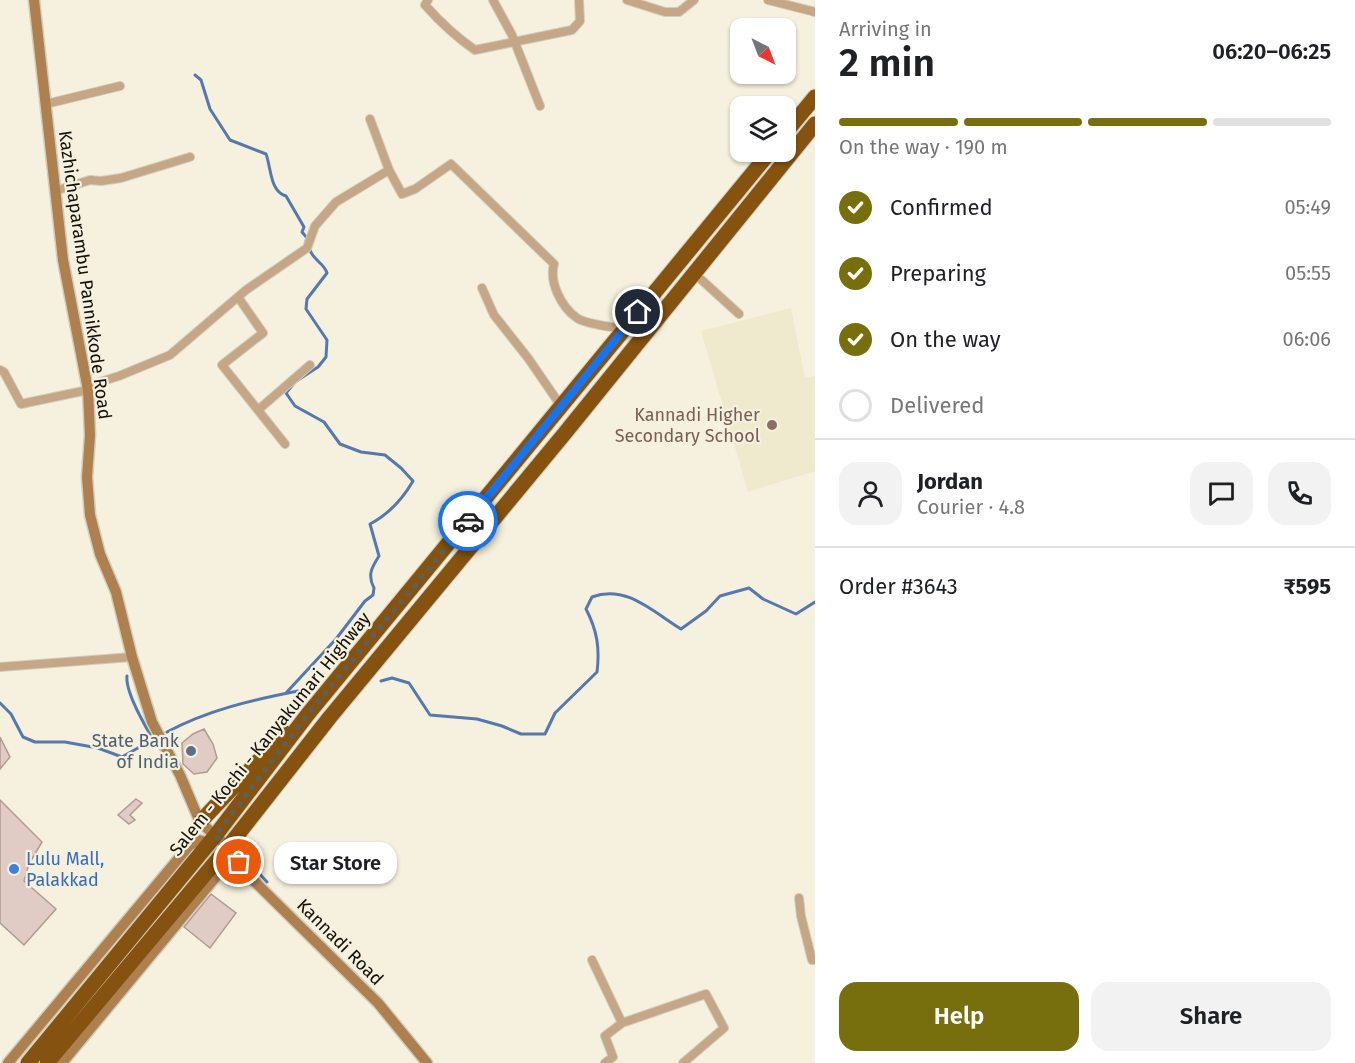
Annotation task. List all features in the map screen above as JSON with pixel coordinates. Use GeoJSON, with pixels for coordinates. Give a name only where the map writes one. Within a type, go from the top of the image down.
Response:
{"type":"FeatureCollection","features":[{"type":"Feature","properties":{"kind":"highway"},"geometry":{"type":"LineString","coordinates":[[796,120],[815,97]]}},
{"type":"Feature","properties":{"kind":"highway","name":"Salem - Kochi - Kanyakumari Highway"},"geometry":{"type":"LineString","coordinates":[[47,1063],[225,850],[330,717],[815,124]]}},
{"type":"Feature","properties":{"kind":"highway","name":"Salem - Kochi - Kanyakumari Highway"},"geometry":{"type":"LineString","coordinates":[[28,1063],[212,839],[297,728],[762,162]]}},
{"type":"Feature","properties":{"kind":"highway"},"geometry":{"type":"LineString","coordinates":[[200,822],[283,734],[297,728]]}},
{"type":"Feature","properties":{"kind":"street","name":"Kazhichaparambu Pannikkode Road"},"geometry":{"type":"LineString","coordinates":[[34,0],[63,260],[87,388],[90,435],[87,477],[90,514],[100,554],[116,592],[132,657],[152,722],[180,776],[200,822],[212,839],[225,850]]}},
{"type":"Feature","properties":{"kind":"street"},"geometry":{"type":"LineString","coordinates":[[428,0],[425,6],[437,19],[452,34],[475,50],[572,30],[580,21],[579,0]]}},
{"type":"Feature","properties":{"kind":"street"},"geometry":{"type":"LineString","coordinates":[[493,0],[512,35],[513,43],[540,106]]}},
{"type":"Feature","properties":{"kind":"street"},"geometry":{"type":"LineString","coordinates":[[627,0],[665,12],[679,12],[694,0]]}},
{"type":"Feature","properties":{"kind":"street"},"geometry":{"type":"LineString","coordinates":[[768,0],[815,12]]}},
{"type":"Feature","properties":{"kind":"street"},"geometry":{"type":"LineString","coordinates":[[46,104],[120,86]]}},
{"type":"Feature","properties":{"kind":"street"},"geometry":{"type":"LineString","coordinates":[[370,119],[388,170],[402,194],[415,189],[451,164],[554,264],[550,276],[562,303],[577,319],[623,329]]}},
{"type":"Feature","properties":{"kind":"street"},"geometry":{"type":"LineString","coordinates":[[55,191],[90,180],[102,181],[128,176],[190,157]]}},
{"type":"Feature","properties":{"kind":"street"},"geometry":{"type":"LineString","coordinates":[[0,370],[4,372],[21,404],[87,388],[170,355],[238,297],[307,248],[315,226],[336,202],[388,170]]}},
{"type":"Feature","properties":{"kind":"street"},"geometry":{"type":"LineString","coordinates":[[694,273],[739,314]]}},
{"type":"Feature","properties":{"kind":"street"},"geometry":{"type":"LineString","coordinates":[[482,288],[494,315],[528,358],[561,406]]}},
{"type":"Feature","properties":{"kind":"street"},"geometry":{"type":"LineString","coordinates":[[238,297],[263,333],[222,364],[285,444]]}},
{"type":"Feature","properties":{"kind":"street"},"geometry":{"type":"LineString","coordinates":[[258,410],[310,365]]}},
{"type":"Feature","properties":{"kind":"street"},"geometry":{"type":"LineString","coordinates":[[0,667],[132,657]]}},
{"type":"Feature","properties":{"kind":"street"},"geometry":{"type":"LineString","coordinates":[[8,1063],[189,846],[199,840],[212,839]]}},
{"type":"Feature","properties":{"kind":"street"},"geometry":{"type":"LineString","coordinates":[[62,1063],[219,873],[225,850]]}},
{"type":"Feature","properties":{"kind":"street","name":"Kannadi Road"},"geometry":{"type":"LineString","coordinates":[[225,850],[378,1002],[427,1063]]}},
{"type":"Feature","properties":{"kind":"street"},"geometry":{"type":"LineString","coordinates":[[799,898],[812,960],[815,960]]}},
{"type":"Feature","properties":{"kind":"street"},"geometry":{"type":"LineString","coordinates":[[592,960],[622,1023]]}},
{"type":"Feature","properties":{"kind":"street"},"geometry":{"type":"LineString","coordinates":[[605,1063],[613,1057],[605,1036],[622,1023],[706,994],[724,1028],[683,1063]]}},
{"type":"Feature","properties":{"kind":"shaded area","name":"Kannadi Higher Secondary School"},"geometry":{"type":"Polygon","coordinates":[[[791,308],[805,378],[815,376],[815,471],[748,492],[701,331],[791,308]]]}},
{"type":"Feature","properties":{"kind":"building"},"geometry":{"type":"Polygon","coordinates":[[[204,729],[213,744],[217,758],[207,772],[194,774],[183,764],[182,743],[204,729]]]}},
{"type":"Feature","properties":{"kind":"building"},"geometry":{"type":"Polygon","coordinates":[[[0,737],[10,757],[0,769],[0,737]]]}},
{"type":"Feature","properties":{"kind":"building"},"geometry":{"type":"Polygon","coordinates":[[[136,799],[142,803],[130,815],[135,820],[129,824],[118,815],[136,799]]]}},
{"type":"Feature","properties":{"kind":"building","name":"Lulu Mall, Palakkad"},"geometry":{"type":"Polygon","coordinates":[[[0,800],[42,842],[29,864],[24,881],[56,909],[24,945],[0,923],[0,800]]]}},
{"type":"Feature","properties":{"kind":"building"},"geometry":{"type":"Polygon","coordinates":[[[211,894],[236,913],[210,948],[184,927],[211,894]]]}},
{"type":"Feature","properties":{"kind":"waterway"},"geometry":{"type":"LineString","coordinates":[[195,75],[201,80],[210,109],[230,140],[266,154],[274,184],[277,190],[286,196],[304,227],[302,232],[307,238],[306,241]]}},
{"type":"Feature","properties":{"kind":"waterway"},"geometry":{"type":"LineString","coordinates":[[286,693],[336,639],[365,601],[373,595],[372,568],[379,556],[370,524],[394,506],[413,481],[385,455],[361,452],[340,444],[324,422],[295,406],[286,393],[295,382],[318,367],[326,357],[327,340],[306,309],[307,299],[327,273],[310,250]]}},
{"type":"Feature","properties":{"kind":"waterway"},"geometry":{"type":"LineString","coordinates":[[381,681],[392,678],[409,683],[430,715],[477,719],[521,734],[545,734],[555,713],[597,672],[597,639],[586,609],[592,597],[604,594],[628,597],[650,608],[681,629],[706,611],[720,596],[749,588],[763,599],[796,614],[815,602]]}},
{"type":"Feature","properties":{"kind":"waterway"},"geometry":{"type":"LineString","coordinates":[[127,676],[127,684],[140,716],[163,752]]}},
{"type":"Feature","properties":{"kind":"waterway"},"geometry":{"type":"LineString","coordinates":[[167,732],[231,707],[298,691]]}},
{"type":"Feature","properties":{"kind":"waterway"},"geometry":{"type":"LineString","coordinates":[[0,703],[11,714],[23,737],[35,742],[65,742],[98,748],[122,757],[152,740]]}},
{"type":"Feature","properties":{"kind":"waterway"},"geometry":{"type":"LineString","coordinates":[[234,846],[267,882]]}},
{"type":"Feature","properties":{"kind":"way so far"},"geometry":{"type":"LineString","coordinates":[[239,862],[228,847],[215,836],[308,714],[468,521]]}},
{"type":"Feature","properties":{"kind":"place","name":"Kannadi Higher Secondary School"},"geometry":{"type":"Point","coordinates":[772,425]}},
{"type":"Feature","properties":{"kind":"place","name":"State Bank of India"},"geometry":{"type":"Point","coordinates":[191,751]}},
{"type":"Feature","properties":{"kind":"place","name":"Star Store"},"geometry":{"type":"Point","coordinates":[239,862]}},
{"type":"Feature","properties":{"kind":"place","name":"Lulu Mall, Palakkad"},"geometry":{"type":"Point","coordinates":[14,869]}},
{"type":"Feature","properties":{"kind":"route"},"geometry":{"type":"LineString","coordinates":[[468,521],[638,312]]}}]}
